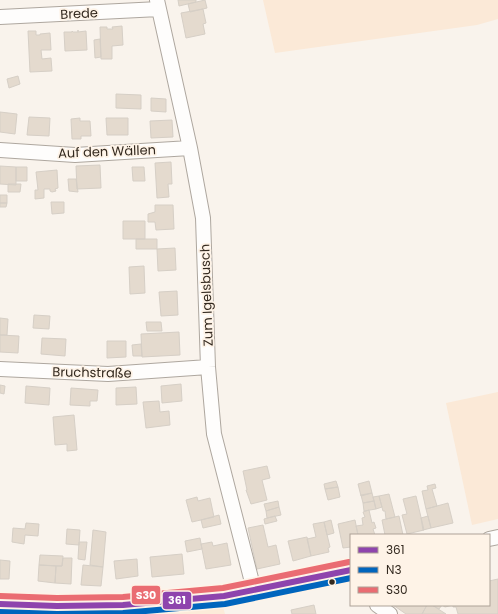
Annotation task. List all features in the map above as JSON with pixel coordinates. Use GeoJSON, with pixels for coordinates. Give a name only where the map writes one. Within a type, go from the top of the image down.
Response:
{"type":"FeatureCollection","features":[{"type":"Feature","properties":{"kind":"street","name":"Brede"},"geometry":{"type":"LineString","coordinates":[[0,17],[158,4]]}},
{"type":"Feature","properties":{"kind":"street","name":"Zum Igelsbusch"},"geometry":{"type":"LineString","coordinates":[[158,4],[190,148],[203,218],[208,367],[214,434],[254,590]]}},
{"type":"Feature","properties":{"kind":"street","name":"Auf den Wällen"},"geometry":{"type":"LineString","coordinates":[[0,150],[75,155],[190,148]]}},
{"type":"Feature","properties":{"kind":"street","name":"Bruchstraße"},"geometry":{"type":"LineString","coordinates":[[0,369],[108,374],[208,367]]}},
{"type":"Feature","properties":{"kind":"street"},"geometry":{"type":"LineString","coordinates":[[0,604],[124,609],[224,596],[350,573]]}},
{"type":"Feature","properties":{"kind":"street"},"geometry":{"type":"LineString","coordinates":[[378,606],[390,614]]}},
{"type":"Feature","properties":{"kind":"shaded area"},"geometry":{"type":"Polygon","coordinates":[[[263,0],[498,0],[498,19],[477,25],[275,53],[263,0]]]}},
{"type":"Feature","properties":{"kind":"shaded area"},"geometry":{"type":"Polygon","coordinates":[[[498,392],[498,519],[472,525],[446,403],[498,392]]]}},
{"type":"Feature","properties":{"kind":"shaded area"},"geometry":{"type":"Polygon","coordinates":[[[223,607],[225,614],[136,614],[223,607]]]}},
{"type":"Feature","properties":{"kind":"building"},"geometry":{"type":"Polygon","coordinates":[[[178,0],[196,0],[196,2],[179,6],[178,0]]]}},
{"type":"Feature","properties":{"kind":"building"},"geometry":{"type":"Polygon","coordinates":[[[205,0],[207,8],[190,12],[188,4],[205,0]]]}},
{"type":"Feature","properties":{"kind":"building"},"geometry":{"type":"Polygon","coordinates":[[[203,9],[206,23],[203,24],[205,34],[186,38],[181,13],[203,9]]]}},
{"type":"Feature","properties":{"kind":"building"},"geometry":{"type":"Polygon","coordinates":[[[122,26],[123,45],[112,46],[112,59],[101,59],[100,27],[113,29],[112,27],[122,26]]]}},
{"type":"Feature","properties":{"kind":"building"},"geometry":{"type":"Polygon","coordinates":[[[28,31],[36,31],[36,35],[50,33],[51,50],[41,50],[42,59],[51,58],[52,71],[30,72],[28,31]]]}},
{"type":"Feature","properties":{"kind":"building"},"geometry":{"type":"Polygon","coordinates":[[[86,31],[87,50],[65,51],[64,32],[86,31]]]}},
{"type":"Feature","properties":{"kind":"building"},"geometry":{"type":"Polygon","coordinates":[[[100,39],[101,57],[95,58],[94,40],[100,39]]]}},
{"type":"Feature","properties":{"kind":"building"},"geometry":{"type":"Polygon","coordinates":[[[18,76],[20,84],[9,88],[7,79],[18,76]]]}},
{"type":"Feature","properties":{"kind":"building"},"geometry":{"type":"Polygon","coordinates":[[[116,94],[141,95],[141,109],[116,108],[116,94]]]}},
{"type":"Feature","properties":{"kind":"building"},"geometry":{"type":"Polygon","coordinates":[[[151,98],[166,99],[166,112],[151,111],[151,98]]]}},
{"type":"Feature","properties":{"kind":"building"},"geometry":{"type":"Polygon","coordinates":[[[0,112],[17,114],[15,134],[0,132],[0,112]]]}},
{"type":"Feature","properties":{"kind":"building"},"geometry":{"type":"Polygon","coordinates":[[[29,117],[50,118],[49,136],[27,135],[29,117]]]}},
{"type":"Feature","properties":{"kind":"building"},"geometry":{"type":"Polygon","coordinates":[[[80,118],[80,121],[90,121],[91,136],[81,136],[81,139],[72,139],[71,119],[80,118]]]}},
{"type":"Feature","properties":{"kind":"building"},"geometry":{"type":"Polygon","coordinates":[[[106,118],[128,118],[128,135],[107,135],[106,118]]]}},
{"type":"Feature","properties":{"kind":"building"},"geometry":{"type":"Polygon","coordinates":[[[172,120],[173,137],[151,138],[150,121],[172,120]]]}},
{"type":"Feature","properties":{"kind":"building"},"geometry":{"type":"Polygon","coordinates":[[[171,162],[172,184],[168,184],[169,197],[157,198],[155,163],[171,162]]]}},
{"type":"Feature","properties":{"kind":"building"},"geometry":{"type":"Polygon","coordinates":[[[100,165],[101,188],[77,189],[76,166],[100,165]]]}},
{"type":"Feature","properties":{"kind":"building"},"geometry":{"type":"Polygon","coordinates":[[[0,166],[16,167],[16,185],[0,184],[0,166]]]}},
{"type":"Feature","properties":{"kind":"building"},"geometry":{"type":"Polygon","coordinates":[[[16,167],[27,167],[27,181],[16,181],[16,167]]]}},
{"type":"Feature","properties":{"kind":"building"},"geometry":{"type":"Polygon","coordinates":[[[132,167],[144,167],[145,181],[133,181],[132,167]]]}},
{"type":"Feature","properties":{"kind":"building"},"geometry":{"type":"Polygon","coordinates":[[[57,170],[58,188],[55,189],[56,191],[52,192],[50,189],[44,189],[44,198],[35,199],[35,190],[38,190],[36,172],[57,170]]]}},
{"type":"Feature","properties":{"kind":"building"},"geometry":{"type":"Polygon","coordinates":[[[68,179],[76,179],[78,192],[69,191],[68,179]]]}},
{"type":"Feature","properties":{"kind":"building"},"geometry":{"type":"Polygon","coordinates":[[[8,184],[21,184],[20,192],[8,192],[8,184]]]}},
{"type":"Feature","properties":{"kind":"building"},"geometry":{"type":"Polygon","coordinates":[[[0,195],[7,195],[7,203],[0,203],[0,195]]]}},
{"type":"Feature","properties":{"kind":"building"},"geometry":{"type":"Polygon","coordinates":[[[51,202],[64,202],[64,213],[52,214],[51,202]]]}},
{"type":"Feature","properties":{"kind":"building"},"geometry":{"type":"Polygon","coordinates":[[[0,203],[7,203],[6,207],[0,207],[0,203]]]}},
{"type":"Feature","properties":{"kind":"building"},"geometry":{"type":"Polygon","coordinates":[[[155,205],[173,205],[174,229],[156,230],[155,222],[148,222],[148,214],[155,212],[155,205]]]}},
{"type":"Feature","properties":{"kind":"building"},"geometry":{"type":"Polygon","coordinates":[[[123,221],[145,221],[145,239],[123,239],[123,221]]]}},
{"type":"Feature","properties":{"kind":"building"},"geometry":{"type":"Polygon","coordinates":[[[136,239],[157,239],[157,249],[136,249],[136,239]]]}},
{"type":"Feature","properties":{"kind":"building"},"geometry":{"type":"Polygon","coordinates":[[[175,248],[176,270],[158,271],[157,249],[175,248]]]}},
{"type":"Feature","properties":{"kind":"building"},"geometry":{"type":"Polygon","coordinates":[[[144,266],[145,293],[130,294],[129,267],[144,266]]]}},
{"type":"Feature","properties":{"kind":"building"},"geometry":{"type":"Polygon","coordinates":[[[177,291],[178,315],[161,316],[159,292],[177,291]]]}},
{"type":"Feature","properties":{"kind":"building"},"geometry":{"type":"Polygon","coordinates":[[[34,315],[50,316],[49,329],[33,328],[34,315]]]}},
{"type":"Feature","properties":{"kind":"building"},"geometry":{"type":"Polygon","coordinates":[[[0,318],[8,319],[7,335],[0,335],[0,318]]]}},
{"type":"Feature","properties":{"kind":"building"},"geometry":{"type":"Polygon","coordinates":[[[146,322],[161,322],[162,331],[147,331],[146,322]]]}},
{"type":"Feature","properties":{"kind":"building"},"geometry":{"type":"Polygon","coordinates":[[[179,332],[180,355],[142,357],[141,334],[179,332]]]}},
{"type":"Feature","properties":{"kind":"building"},"geometry":{"type":"Polygon","coordinates":[[[0,335],[19,336],[18,353],[0,352],[0,335]]]}},
{"type":"Feature","properties":{"kind":"building"},"geometry":{"type":"Polygon","coordinates":[[[42,338],[66,339],[65,356],[41,354],[42,338]]]}},
{"type":"Feature","properties":{"kind":"building"},"geometry":{"type":"Polygon","coordinates":[[[107,341],[126,341],[126,357],[107,358],[107,341]]]}},
{"type":"Feature","properties":{"kind":"building"},"geometry":{"type":"Polygon","coordinates":[[[141,344],[142,356],[133,356],[132,345],[141,344]]]}},
{"type":"Feature","properties":{"kind":"building"},"geometry":{"type":"Polygon","coordinates":[[[181,384],[182,401],[162,403],[161,386],[181,384]]]}},
{"type":"Feature","properties":{"kind":"building"},"geometry":{"type":"Polygon","coordinates":[[[0,385],[5,386],[4,394],[0,393],[0,385]]]}},
{"type":"Feature","properties":{"kind":"building"},"geometry":{"type":"Polygon","coordinates":[[[26,386],[50,388],[49,405],[25,403],[26,386]]]}},
{"type":"Feature","properties":{"kind":"building"},"geometry":{"type":"Polygon","coordinates":[[[136,387],[137,404],[116,405],[116,388],[136,387]]]}},
{"type":"Feature","properties":{"kind":"building"},"geometry":{"type":"Polygon","coordinates":[[[71,388],[98,390],[97,401],[90,401],[90,406],[70,405],[71,388]]]}},
{"type":"Feature","properties":{"kind":"building"},"geometry":{"type":"Polygon","coordinates":[[[159,401],[160,412],[169,411],[170,425],[146,428],[143,402],[159,401]]]}},
{"type":"Feature","properties":{"kind":"building"},"geometry":{"type":"Polygon","coordinates":[[[74,415],[77,450],[67,451],[67,444],[55,445],[53,417],[74,415]]]}},
{"type":"Feature","properties":{"kind":"building"},"geometry":{"type":"Polygon","coordinates":[[[267,466],[270,478],[262,480],[267,500],[251,504],[246,490],[243,471],[267,466]]]}},
{"type":"Feature","properties":{"kind":"building"},"geometry":{"type":"Polygon","coordinates":[[[336,481],[338,487],[325,489],[324,484],[336,481]]]}},
{"type":"Feature","properties":{"kind":"building"},"geometry":{"type":"Polygon","coordinates":[[[369,481],[372,493],[361,496],[358,484],[369,481]]]}},
{"type":"Feature","properties":{"kind":"building"},"geometry":{"type":"Polygon","coordinates":[[[435,484],[436,488],[432,489],[437,506],[426,509],[422,491],[428,490],[427,486],[435,484]]]}},
{"type":"Feature","properties":{"kind":"building"},"geometry":{"type":"Polygon","coordinates":[[[338,487],[340,497],[328,500],[325,489],[338,487]]]}},
{"type":"Feature","properties":{"kind":"building"},"geometry":{"type":"Polygon","coordinates":[[[372,493],[374,501],[363,503],[361,495],[372,493]]]}},
{"type":"Feature","properties":{"kind":"building"},"geometry":{"type":"Polygon","coordinates":[[[389,494],[395,517],[386,519],[385,511],[383,511],[379,496],[389,494]]]}},
{"type":"Feature","properties":{"kind":"building"},"geometry":{"type":"Polygon","coordinates":[[[379,496],[382,507],[376,509],[373,497],[379,496]]]}},
{"type":"Feature","properties":{"kind":"building"},"geometry":{"type":"Polygon","coordinates":[[[416,496],[424,530],[407,534],[402,515],[407,514],[403,499],[416,496]]]}},
{"type":"Feature","properties":{"kind":"building"},"geometry":{"type":"Polygon","coordinates":[[[197,497],[198,501],[210,498],[214,517],[192,522],[186,500],[197,497]]]}},
{"type":"Feature","properties":{"kind":"building"},"geometry":{"type":"Polygon","coordinates":[[[278,501],[279,507],[266,511],[264,504],[278,501]]]}},
{"type":"Feature","properties":{"kind":"building"},"geometry":{"type":"Polygon","coordinates":[[[374,501],[376,509],[364,511],[363,503],[374,501]]]}},
{"type":"Feature","properties":{"kind":"building"},"geometry":{"type":"Polygon","coordinates":[[[448,503],[453,523],[431,528],[426,509],[448,503]]]}},
{"type":"Feature","properties":{"kind":"building"},"geometry":{"type":"Polygon","coordinates":[[[279,507],[281,515],[267,518],[266,511],[279,507]]]}},
{"type":"Feature","properties":{"kind":"building"},"geometry":{"type":"Polygon","coordinates":[[[369,510],[372,523],[374,522],[376,528],[373,529],[375,534],[358,534],[356,526],[363,525],[362,518],[365,517],[363,512],[369,510]]]}},
{"type":"Feature","properties":{"kind":"building"},"geometry":{"type":"Polygon","coordinates":[[[219,515],[221,524],[203,528],[201,520],[219,515]]]}},
{"type":"Feature","properties":{"kind":"building"},"geometry":{"type":"Polygon","coordinates":[[[275,516],[277,521],[265,524],[264,519],[275,516]]]}},
{"type":"Feature","properties":{"kind":"building"},"geometry":{"type":"Polygon","coordinates":[[[399,516],[403,534],[385,534],[382,520],[399,516]]]}},
{"type":"Feature","properties":{"kind":"building"},"geometry":{"type":"Polygon","coordinates":[[[428,516],[431,528],[423,530],[421,518],[428,516]]]}},
{"type":"Feature","properties":{"kind":"building"},"geometry":{"type":"Polygon","coordinates":[[[331,520],[334,533],[327,535],[324,522],[331,520]]]}},
{"type":"Feature","properties":{"kind":"building"},"geometry":{"type":"Polygon","coordinates":[[[355,520],[358,534],[350,534],[350,547],[343,548],[338,524],[355,520]]]}},
{"type":"Feature","properties":{"kind":"building"},"geometry":{"type":"Polygon","coordinates":[[[324,522],[330,547],[328,548],[329,552],[311,556],[307,539],[316,537],[313,524],[324,522]]]}},
{"type":"Feature","properties":{"kind":"building"},"geometry":{"type":"Polygon","coordinates":[[[26,523],[39,524],[38,536],[25,535],[24,544],[12,542],[13,528],[25,529],[26,523]]]}},
{"type":"Feature","properties":{"kind":"building"},"geometry":{"type":"Polygon","coordinates":[[[263,525],[268,547],[276,545],[280,564],[257,569],[248,528],[263,525]]]}},
{"type":"Feature","properties":{"kind":"building"},"geometry":{"type":"Polygon","coordinates":[[[67,529],[80,530],[79,545],[66,544],[67,529]]]}},
{"type":"Feature","properties":{"kind":"building"},"geometry":{"type":"Polygon","coordinates":[[[93,530],[106,532],[103,567],[90,565],[93,530]]]}},
{"type":"Feature","properties":{"kind":"building"},"geometry":{"type":"Polygon","coordinates":[[[307,537],[311,556],[293,561],[288,541],[307,537]]]}},
{"type":"Feature","properties":{"kind":"building"},"geometry":{"type":"Polygon","coordinates":[[[200,538],[202,549],[187,552],[185,541],[200,538]]]}},
{"type":"Feature","properties":{"kind":"building"},"geometry":{"type":"Polygon","coordinates":[[[79,542],[87,542],[85,560],[78,559],[79,542]]]}},
{"type":"Feature","properties":{"kind":"building"},"geometry":{"type":"Polygon","coordinates":[[[212,542],[213,546],[227,543],[231,565],[206,569],[201,544],[212,542]]]}},
{"type":"Feature","properties":{"kind":"building"},"geometry":{"type":"Polygon","coordinates":[[[182,554],[184,574],[152,577],[150,557],[182,554]]]}},
{"type":"Feature","properties":{"kind":"building"},"geometry":{"type":"Polygon","coordinates":[[[40,555],[63,556],[62,566],[39,565],[40,555]]]}},
{"type":"Feature","properties":{"kind":"building"},"geometry":{"type":"Polygon","coordinates":[[[63,558],[72,558],[71,584],[55,583],[56,566],[62,566],[63,558]]]}},
{"type":"Feature","properties":{"kind":"building"},"geometry":{"type":"Polygon","coordinates":[[[137,559],[138,576],[116,579],[114,561],[137,559]]]}},
{"type":"Feature","properties":{"kind":"building"},"geometry":{"type":"Polygon","coordinates":[[[0,560],[10,561],[9,579],[0,579],[0,560]]]}},
{"type":"Feature","properties":{"kind":"building"},"geometry":{"type":"Polygon","coordinates":[[[39,565],[56,566],[55,583],[38,581],[39,565]]]}},
{"type":"Feature","properties":{"kind":"building"},"geometry":{"type":"Polygon","coordinates":[[[83,565],[103,567],[101,586],[81,585],[83,565]]]}},
{"type":"Feature","properties":{"kind":"building"},"geometry":{"type":"Polygon","coordinates":[[[498,579],[498,614],[458,614],[456,607],[453,607],[490,606],[490,581],[498,579]]]}},
{"type":"Feature","properties":{"kind":"building"},"geometry":{"type":"Polygon","coordinates":[[[314,605],[316,614],[292,614],[291,610],[314,605]]]}},
{"type":"Feature","properties":{"kind":"building"},"geometry":{"type":"Polygon","coordinates":[[[394,606],[426,606],[422,614],[406,614],[394,606]]]}},
{"type":"Feature","properties":{"kind":"building"},"geometry":{"type":"Polygon","coordinates":[[[426,606],[434,606],[446,614],[422,614],[426,606]]]}},
{"type":"Feature","properties":{"kind":"building"},"geometry":{"type":"Polygon","coordinates":[[[434,606],[441,606],[439,609],[434,606]]]}},
{"type":"Feature","properties":{"kind":"transit line","name":"S30"},"geometry":{"type":"LineString","coordinates":[[0,596],[57,598],[123,597],[223,588],[349,562]]}},
{"type":"Feature","properties":{"kind":"transit line","name":"361"},"geometry":{"type":"LineString","coordinates":[[0,604],[57,606],[123,605],[224,596],[350,570]]}},
{"type":"Feature","properties":{"kind":"transit line","name":"N3"},"geometry":{"type":"LineString","coordinates":[[0,612],[57,614],[123,613],[225,604],[350,578]]}}]}
